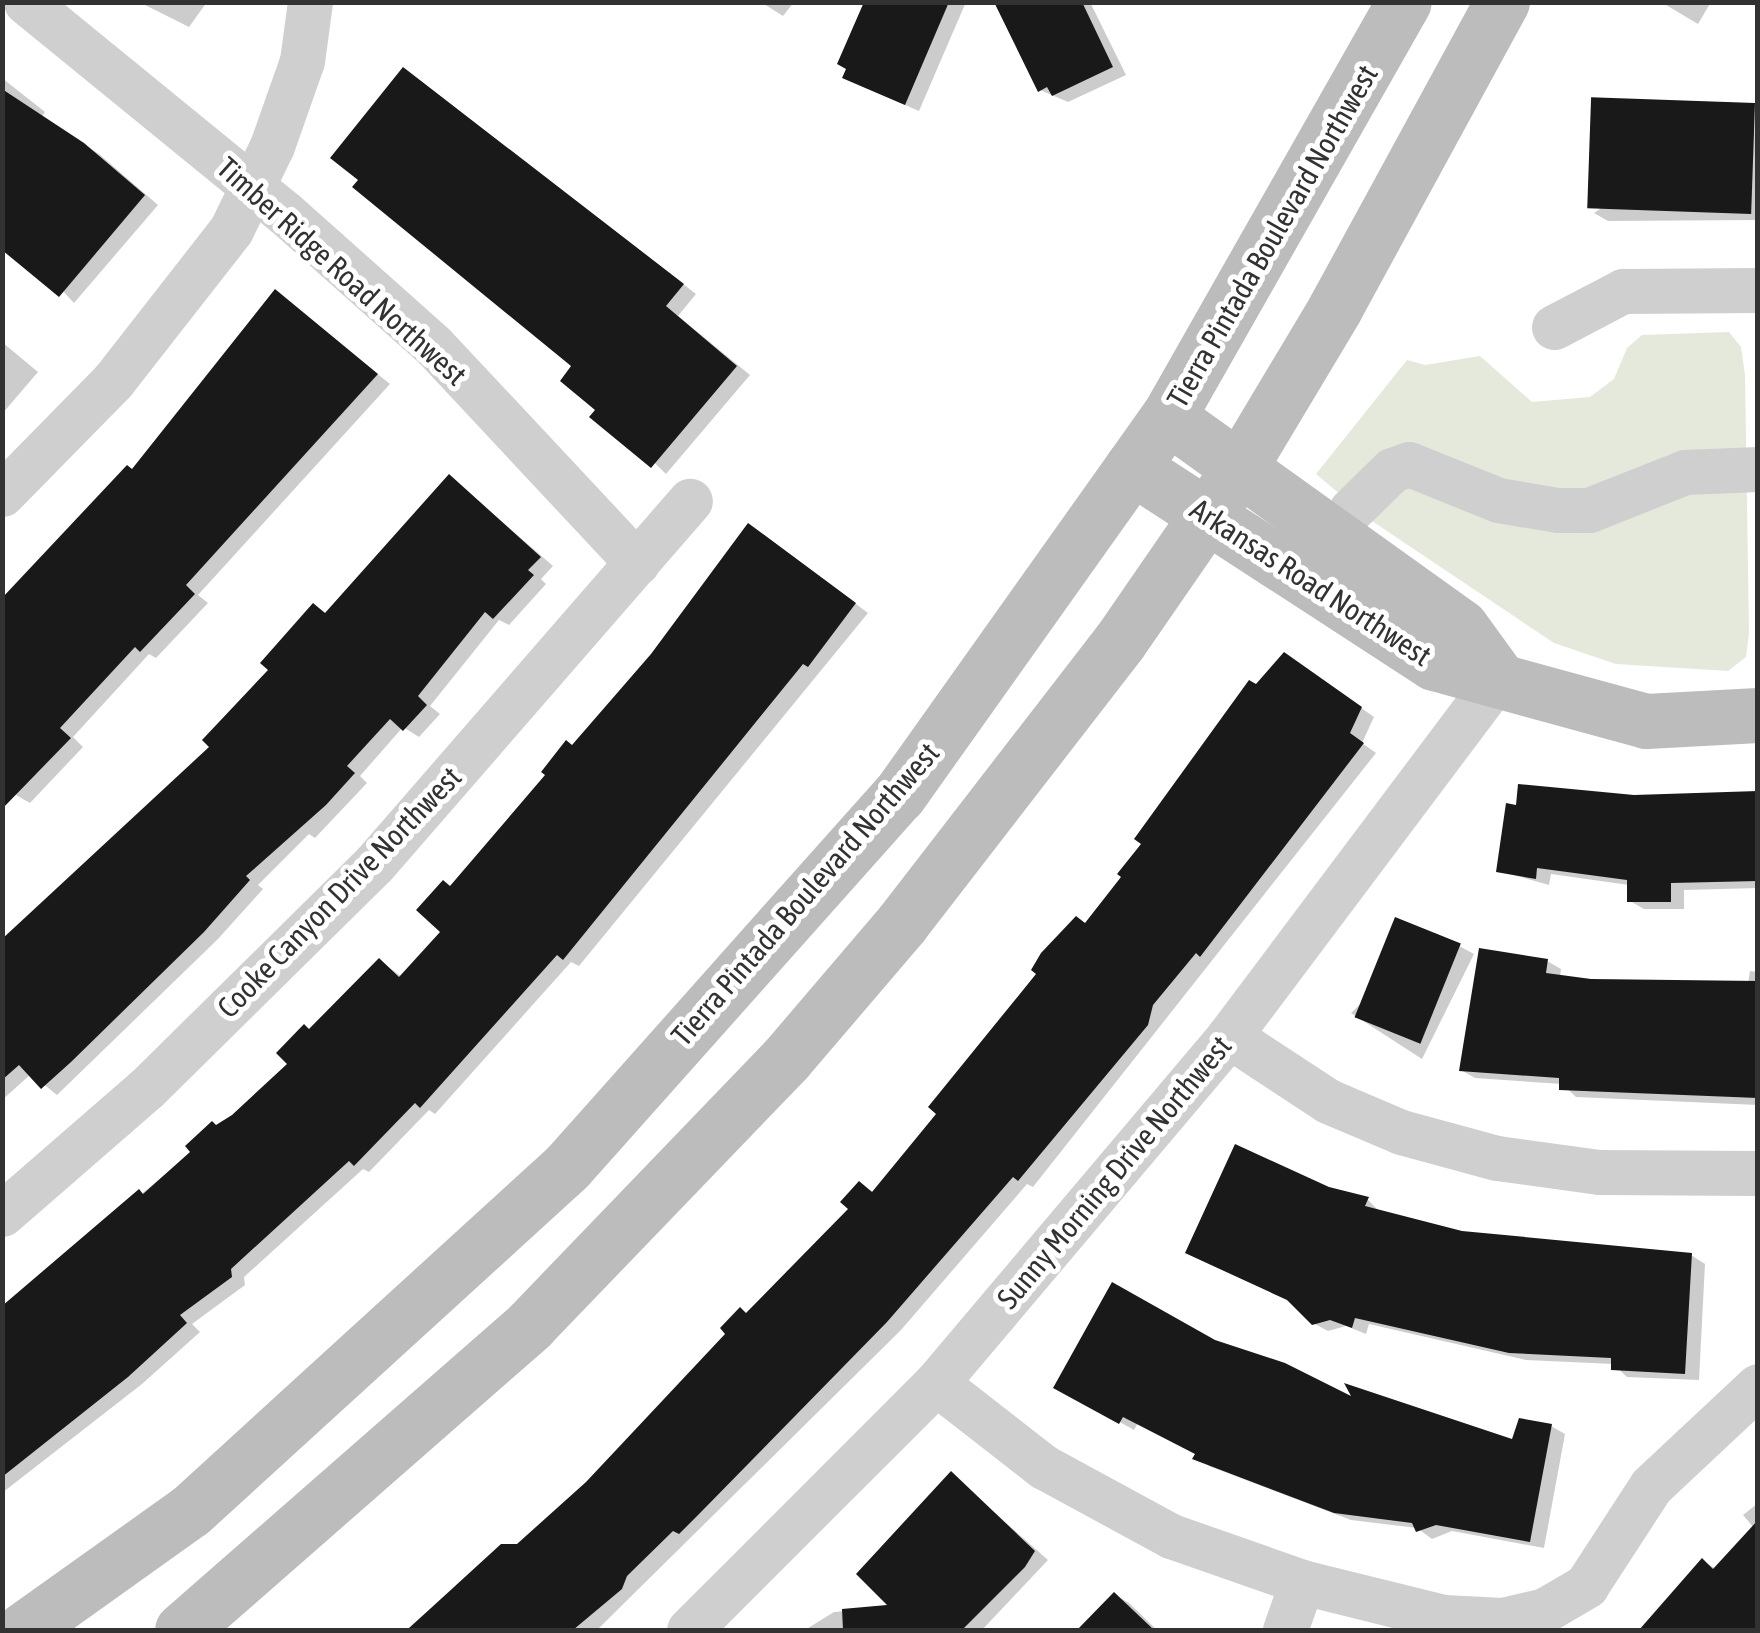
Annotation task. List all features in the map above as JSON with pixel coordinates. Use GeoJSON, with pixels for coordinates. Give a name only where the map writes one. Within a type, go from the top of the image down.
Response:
{"type":"FeatureCollection","features":[{"type":"Feature","properties":{"kind":"main road","name":"Tierra Pintada Boulevard Northwest"},"geometry":{"type":"LineString","coordinates":[[40,1626],[190,1510],[567,1167],[898,795],[1168,417],[1404,2]]}},
{"type":"Feature","properties":{"kind":"main road"},"geometry":{"type":"LineString","coordinates":[[182,1630],[530,1324],[786,1059],[1015,781],[1240,468],[1345,291],[1502,2]]}},
{"type":"Feature","properties":{"kind":"main road","name":"Arkansas Road Northwest"},"geometry":{"type":"LineString","coordinates":[[1168,417],[1461,627],[1498,678]]}},
{"type":"Feature","properties":{"kind":"main road","name":"Arkansas Road Northwest"},"geometry":{"type":"LineString","coordinates":[[1132,467],[1434,663],[1646,721],[1758,715]]}},
{"type":"Feature","properties":{"kind":"street","name":"Timber Ridge Road Northwest"},"geometry":{"type":"LineString","coordinates":[[26,2],[253,186],[434,346],[636,563]]}},
{"type":"Feature","properties":{"kind":"street"},"geometry":{"type":"LineString","coordinates":[[2,494],[113,381],[231,230],[253,186],[302,61],[310,2]]}},
{"type":"Feature","properties":{"kind":"street"},"geometry":{"type":"LineString","coordinates":[[1554,327],[1623,291],[1758,290]]}},
{"type":"Feature","properties":{"kind":"street"},"geometry":{"type":"LineString","coordinates":[[1351,510],[1392,470],[1410,464],[1498,500],[1558,510],[1589,510],[1685,472],[1758,469]]}},
{"type":"Feature","properties":{"kind":"street","name":"Cooke Canyon Drive Northwest"},"geometry":{"type":"LineString","coordinates":[[2,1214],[147,1088],[375,863],[690,501]]}},
{"type":"Feature","properties":{"kind":"street","name":"Sunny Morning Drive Northwest"},"geometry":{"type":"LineString","coordinates":[[690,1630],[936,1383],[1230,1036],[1498,678]]}},
{"type":"Feature","properties":{"kind":"street"},"geometry":{"type":"LineString","coordinates":[[1230,1036],[1328,1101],[1401,1132],[1498,1158],[1599,1172],[1758,1173]]}},
{"type":"Feature","properties":{"kind":"street"},"geometry":{"type":"LineString","coordinates":[[936,1383],[1044,1466],[1170,1536],[1302,1582],[1443,1617],[1503,1620],[1545,1610],[1586,1586],[1651,1486],[1758,1386]]}},
{"type":"Feature","properties":{"kind":"street"},"geometry":{"type":"LineString","coordinates":[[1285,1630],[1302,1582]]}},
{"type":"Feature","properties":{"kind":"shaded area"},"geometry":{"type":"Polygon","coordinates":[[[1729,332],[1741,347],[1745,375],[1749,633],[1746,657],[1728,671],[1616,664],[1554,643],[1372,521],[1316,474],[1407,360],[1425,365],[1480,356],[1532,402],[1590,397],[1614,379],[1627,348],[1642,335],[1729,332]]]}},
{"type":"Feature","properties":{"kind":"building"},"geometry":{"type":"Polygon","coordinates":[[[864,2],[949,2],[905,105],[842,78],[846,69],[837,64],[864,2]]]}},
{"type":"Feature","properties":{"kind":"building"},"geometry":{"type":"Polygon","coordinates":[[[994,2],[1082,2],[1113,67],[1052,96],[1047,87],[1038,92],[994,2]]]}},
{"type":"Feature","properties":{"kind":"building"},"geometry":{"type":"Polygon","coordinates":[[[403,67],[684,284],[666,306],[737,366],[651,468],[589,417],[595,410],[560,381],[571,366],[352,187],[358,180],[330,158],[403,67]]]}},
{"type":"Feature","properties":{"kind":"building"},"geometry":{"type":"Polygon","coordinates":[[[2,89],[84,143],[145,195],[59,297],[2,250],[2,89]]]}},
{"type":"Feature","properties":{"kind":"building"},"geometry":{"type":"Polygon","coordinates":[[[1591,97],[1755,103],[1751,214],[1587,208],[1591,97]]]}},
{"type":"Feature","properties":{"kind":"building"},"geometry":{"type":"Polygon","coordinates":[[[275,289],[378,374],[186,585],[195,594],[140,652],[135,647],[60,728],[71,738],[2,809],[2,598],[127,465],[132,469],[275,289]]]}},
{"type":"Feature","properties":{"kind":"building"},"geometry":{"type":"Polygon","coordinates":[[[449,474],[541,557],[528,570],[534,575],[493,619],[485,612],[418,696],[427,705],[403,731],[390,719],[347,766],[355,773],[326,805],[246,876],[250,880],[204,932],[71,1062],[41,1089],[19,1065],[2,1080],[2,939],[209,747],[202,740],[268,670],[260,663],[313,603],[325,613],[449,474]]]}},
{"type":"Feature","properties":{"kind":"building"},"geometry":{"type":"Polygon","coordinates":[[[748,523],[856,603],[808,667],[803,664],[563,960],[557,955],[420,1108],[415,1103],[354,1166],[349,1161],[231,1269],[232,1277],[180,1315],[187,1323],[128,1377],[2,1477],[2,1306],[139,1189],[143,1194],[190,1152],[185,1146],[212,1121],[216,1125],[232,1115],[287,1064],[276,1053],[304,1024],[309,1029],[379,958],[399,977],[440,932],[416,910],[443,880],[450,886],[545,775],[541,772],[566,740],[572,745],[651,654],[748,523]]]}},
{"type":"Feature","properties":{"kind":"building"},"geometry":{"type":"Polygon","coordinates":[[[1284,652],[1362,707],[1350,733],[1364,743],[1200,957],[1196,953],[1153,1005],[1148,1025],[1018,1181],[1013,1177],[887,1322],[701,1512],[679,1534],[673,1531],[627,1576],[622,1589],[573,1630],[407,1630],[501,1544],[517,1544],[586,1482],[725,1334],[720,1328],[740,1307],[746,1313],[848,1209],[840,1202],[859,1181],[872,1192],[936,1114],[928,1107],[1036,974],[1031,970],[1041,953],[1076,916],[1085,923],[1121,877],[1117,874],[1141,844],[1134,839],[1249,680],[1256,684],[1284,652]]]}},
{"type":"Feature","properties":{"kind":"building"},"geometry":{"type":"Polygon","coordinates":[[[1518,784],[1634,795],[1758,791],[1758,881],[1671,883],[1671,902],[1627,902],[1627,880],[1537,868],[1536,879],[1496,872],[1506,803],[1516,805],[1518,784]]]}},
{"type":"Feature","properties":{"kind":"building"},"geometry":{"type":"Polygon","coordinates":[[[1395,917],[1461,944],[1420,1044],[1355,1017],[1395,917]]]}},
{"type":"Feature","properties":{"kind":"building"},"geometry":{"type":"Polygon","coordinates":[[[1479,948],[1548,959],[1546,973],[1591,979],[1758,981],[1758,1098],[1559,1090],[1559,1078],[1459,1071],[1479,948]]]}},
{"type":"Feature","properties":{"kind":"building"},"geometry":{"type":"Polygon","coordinates":[[[1235,1144],[1329,1187],[1369,1197],[1365,1206],[1462,1231],[1692,1253],[1685,1374],[1611,1370],[1611,1358],[1509,1353],[1355,1318],[1352,1328],[1330,1320],[1312,1325],[1287,1300],[1185,1253],[1235,1144]]]}},
{"type":"Feature","properties":{"kind":"building"},"geometry":{"type":"Polygon","coordinates":[[[1112,1282],[1215,1340],[1285,1363],[1351,1396],[1344,1383],[1512,1439],[1519,1418],[1552,1424],[1530,1542],[1436,1525],[1416,1532],[1412,1523],[1334,1513],[1192,1459],[1195,1454],[1123,1417],[1119,1424],[1053,1388],[1112,1282]]]}},
{"type":"Feature","properties":{"kind":"building"},"geometry":{"type":"Polygon","coordinates":[[[951,1471],[1035,1551],[1025,1567],[962,1630],[843,1630],[842,1609],[887,1605],[856,1574],[951,1471]]]}},
{"type":"Feature","properties":{"kind":"building"},"geometry":{"type":"Polygon","coordinates":[[[1758,1520],[1758,1630],[1639,1630],[1702,1558],[1713,1569],[1758,1520]]]}},
{"type":"Feature","properties":{"kind":"building"},"geometry":{"type":"Polygon","coordinates":[[[1114,1592],[1154,1630],[1077,1630],[1114,1592]]]}}]}
